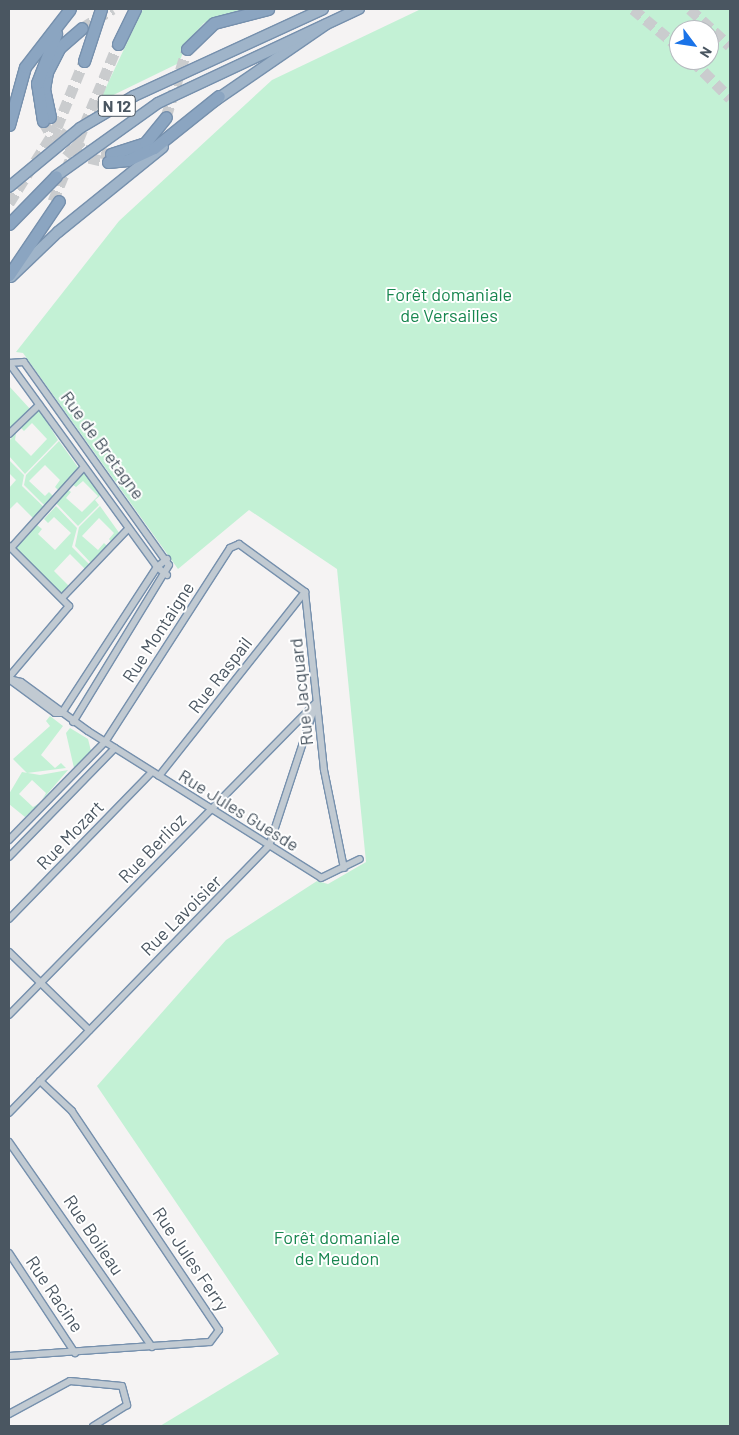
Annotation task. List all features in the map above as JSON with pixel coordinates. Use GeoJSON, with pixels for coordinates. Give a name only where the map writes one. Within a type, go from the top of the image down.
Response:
{"type":"FeatureCollection","features":[{"type":"Feature","properties":{"kind":"highway"},"geometry":{"type":"LineString","coordinates":[[9,125],[25,67],[70,9]]}},
{"type":"Feature","properties":{"kind":"highway"},"geometry":{"type":"LineString","coordinates":[[75,9],[40,66],[37,90],[46,119],[44,89],[47,72],[59,48],[82,28]]}},
{"type":"Feature","properties":{"kind":"highway"},"geometry":{"type":"LineString","coordinates":[[84,61],[101,9]]}},
{"type":"Feature","properties":{"kind":"highway"},"geometry":{"type":"LineString","coordinates":[[118,44],[135,9]]}},
{"type":"Feature","properties":{"kind":"highway"},"geometry":{"type":"LineString","coordinates":[[187,50],[214,23],[268,9]]}},
{"type":"Feature","properties":{"kind":"highway","name":"N 12"},"geometry":{"type":"LineString","coordinates":[[10,184],[80,128],[127,100],[323,9]]}},
{"type":"Feature","properties":{"kind":"highway","name":"N 12"},"geometry":{"type":"LineString","coordinates":[[9,224],[56,176],[137,115],[359,9]]}},
{"type":"Feature","properties":{"kind":"highway"},"geometry":{"type":"LineString","coordinates":[[166,117],[145,143],[110,158],[128,160],[154,148],[219,96],[325,25]]}},
{"type":"Feature","properties":{"kind":"highway"},"geometry":{"type":"LineString","coordinates":[[9,280],[58,232],[219,96]]}},
{"type":"Feature","properties":{"kind":"highway"},"geometry":{"type":"LineString","coordinates":[[9,264],[56,201],[9,275]]}},
{"type":"Feature","properties":{"kind":"street","name":"Rue de Bretagne"},"geometry":{"type":"LineString","coordinates":[[9,363],[24,362],[167,559]]}},
{"type":"Feature","properties":{"kind":"street","name":"Rue de Bretagne"},"geometry":{"type":"LineString","coordinates":[[9,363],[128,529],[157,567],[167,575]]}},
{"type":"Feature","properties":{"kind":"street"},"geometry":{"type":"LineString","coordinates":[[9,434],[39,405]]}},
{"type":"Feature","properties":{"kind":"street"},"geometry":{"type":"LineString","coordinates":[[9,679],[68,612],[63,597],[10,547],[84,467]]}},
{"type":"Feature","properties":{"kind":"street"},"geometry":{"type":"LineString","coordinates":[[63,597],[128,529]]}},
{"type":"Feature","properties":{"kind":"street","name":"Rue Montaigne"},"geometry":{"type":"LineString","coordinates":[[9,840],[105,742],[230,548],[239,544],[305,592]]}},
{"type":"Feature","properties":{"kind":"street"},"geometry":{"type":"LineString","coordinates":[[62,713],[157,567],[167,559]]}},
{"type":"Feature","properties":{"kind":"street"},"geometry":{"type":"LineString","coordinates":[[73,722],[167,575],[167,559]]}},
{"type":"Feature","properties":{"kind":"street","name":"Rue Jacquard"},"geometry":{"type":"LineString","coordinates":[[305,592],[324,770],[344,868]]}},
{"type":"Feature","properties":{"kind":"street","name":"Rue Raspail"},"geometry":{"type":"LineString","coordinates":[[159,776],[305,592]]}},
{"type":"Feature","properties":{"kind":"street","name":"Rue Jules Guesde"},"geometry":{"type":"LineString","coordinates":[[9,679],[55,713],[62,713],[73,722],[321,878],[360,859]]}},
{"type":"Feature","properties":{"kind":"street","name":"Rue Berlioz"},"geometry":{"type":"LineString","coordinates":[[9,1015],[316,703]]}},
{"type":"Feature","properties":{"kind":"street","name":"Rue Lavoisier"},"geometry":{"type":"LineString","coordinates":[[9,1113],[269,846],[316,703]]}},
{"type":"Feature","properties":{"kind":"street"},"geometry":{"type":"LineString","coordinates":[[9,857],[115,748]]}},
{"type":"Feature","properties":{"kind":"street","name":"Rue Mozart"},"geometry":{"type":"LineString","coordinates":[[9,919],[152,772]]}},
{"type":"Feature","properties":{"kind":"street"},"geometry":{"type":"LineString","coordinates":[[9,952],[40,984],[90,1030]]}},
{"type":"Feature","properties":{"kind":"street","name":"Rue Jules Ferry"},"geometry":{"type":"LineString","coordinates":[[9,1356],[213,1342],[219,1326],[72,1111],[40,1081]]}},
{"type":"Feature","properties":{"kind":"street","name":"Rue Boileau"},"geometry":{"type":"LineString","coordinates":[[9,1142],[152,1346]]}},
{"type":"Feature","properties":{"kind":"street","name":"Rue Racine"},"geometry":{"type":"LineString","coordinates":[[9,1253],[75,1352]]}},
{"type":"Feature","properties":{"kind":"street"},"geometry":{"type":"LineString","coordinates":[[9,1414],[70,1381],[122,1386],[127,1405],[93,1426]]}},
{"type":"Feature","properties":{"kind":"green space"},"geometry":{"type":"Polygon","coordinates":[[[143,9],[242,9],[204,23],[187,42],[179,63],[99,102],[143,9]]]}},
{"type":"Feature","properties":{"kind":"green space","name":"Forêt domaniale de Versailles"},"geometry":{"type":"Polygon","coordinates":[[[421,9],[730,9],[730,1426],[160,1426],[279,1354],[97,1086],[226,940],[317,881],[328,884],[366,862],[337,569],[249,510],[178,569],[23,353],[16,352],[119,221],[272,80],[421,9]]]}},
{"type":"Feature","properties":{"kind":"green space"},"geometry":{"type":"Polygon","coordinates":[[[9,386],[31,410],[9,431],[10,424],[9,386]]]}},
{"type":"Feature","properties":{"kind":"green space"},"geometry":{"type":"Polygon","coordinates":[[[39,409],[58,440],[25,474],[9,456],[9,441],[16,433],[15,440],[31,456],[47,439],[32,423],[24,431],[21,428],[39,409]]]}},
{"type":"Feature","properties":{"kind":"green space"},"geometry":{"type":"Polygon","coordinates":[[[59,441],[80,470],[59,491],[55,487],[60,480],[45,465],[29,481],[45,496],[49,492],[53,496],[48,509],[24,485],[26,475],[59,441]]]}},
{"type":"Feature","properties":{"kind":"green space"},"geometry":{"type":"Polygon","coordinates":[[[9,460],[24,475],[22,486],[47,510],[30,526],[33,518],[17,502],[9,510],[9,488],[16,480],[9,473],[9,460]]]}},
{"type":"Feature","properties":{"kind":"green space"},"geometry":{"type":"Polygon","coordinates":[[[84,471],[101,495],[95,500],[99,505],[78,526],[55,502],[67,489],[71,492],[66,498],[82,512],[98,496],[83,481],[76,487],[72,484],[84,471]]]}},
{"type":"Feature","properties":{"kind":"green space"},"geometry":{"type":"Polygon","coordinates":[[[56,506],[77,528],[72,547],[90,565],[80,575],[85,569],[70,554],[54,571],[69,586],[76,582],[63,596],[14,549],[37,525],[42,529],[38,534],[55,550],[71,533],[54,517],[48,523],[44,519],[56,506]]]}},
{"type":"Feature","properties":{"kind":"green space"},"geometry":{"type":"Polygon","coordinates":[[[100,506],[120,534],[112,543],[109,539],[114,533],[99,518],[82,536],[98,550],[104,543],[108,547],[91,563],[75,546],[79,527],[100,506]]]}},
{"type":"Feature","properties":{"kind":"green space"},"geometry":{"type":"Polygon","coordinates":[[[50,716],[63,726],[41,755],[55,768],[61,763],[66,768],[27,773],[13,759],[50,726],[46,721],[50,716]]]}},
{"type":"Feature","properties":{"kind":"green space"},"geometry":{"type":"Polygon","coordinates":[[[70,728],[88,739],[91,751],[74,768],[66,733],[70,728]]]}},
{"type":"Feature","properties":{"kind":"green space"},"geometry":{"type":"Polygon","coordinates":[[[68,770],[42,800],[46,793],[32,780],[19,794],[33,807],[40,803],[25,817],[9,804],[9,794],[22,772],[40,775],[68,770]]]}},
{"type":"Feature","properties":{"kind":"tunnel"},"geometry":{"type":"LineString","coordinates":[[82,28],[112,9]]}},
{"type":"Feature","properties":{"kind":"tunnel"},"geometry":{"type":"LineString","coordinates":[[633,9],[669,39]]}},
{"type":"Feature","properties":{"kind":"tunnel"},"geometry":{"type":"LineString","coordinates":[[690,9],[730,46]]}},
{"type":"Feature","properties":{"kind":"tunnel"},"geometry":{"type":"LineString","coordinates":[[53,201],[118,44]]}},
{"type":"Feature","properties":{"kind":"tunnel"},"geometry":{"type":"LineString","coordinates":[[166,117],[187,49]]}},
{"type":"Feature","properties":{"kind":"tunnel"},"geometry":{"type":"LineString","coordinates":[[9,203],[57,127],[84,61]]}},
{"type":"Feature","properties":{"kind":"tunnel"},"geometry":{"type":"LineString","coordinates":[[702,70],[730,98]]}},
{"type":"Feature","properties":{"kind":"tunnel"},"geometry":{"type":"LineString","coordinates":[[43,121],[53,138],[73,154],[108,162]]}},
{"type":"Feature","properties":{"kind":"tunnel"},"geometry":{"type":"LineString","coordinates":[[60,132],[85,150],[111,154]]}},
{"type":"Feature","properties":{"kind":"park label","name":"Forêt domaniale de Meudon"},"geometry":{"type":"Point","coordinates":[337,1248]}}]}
